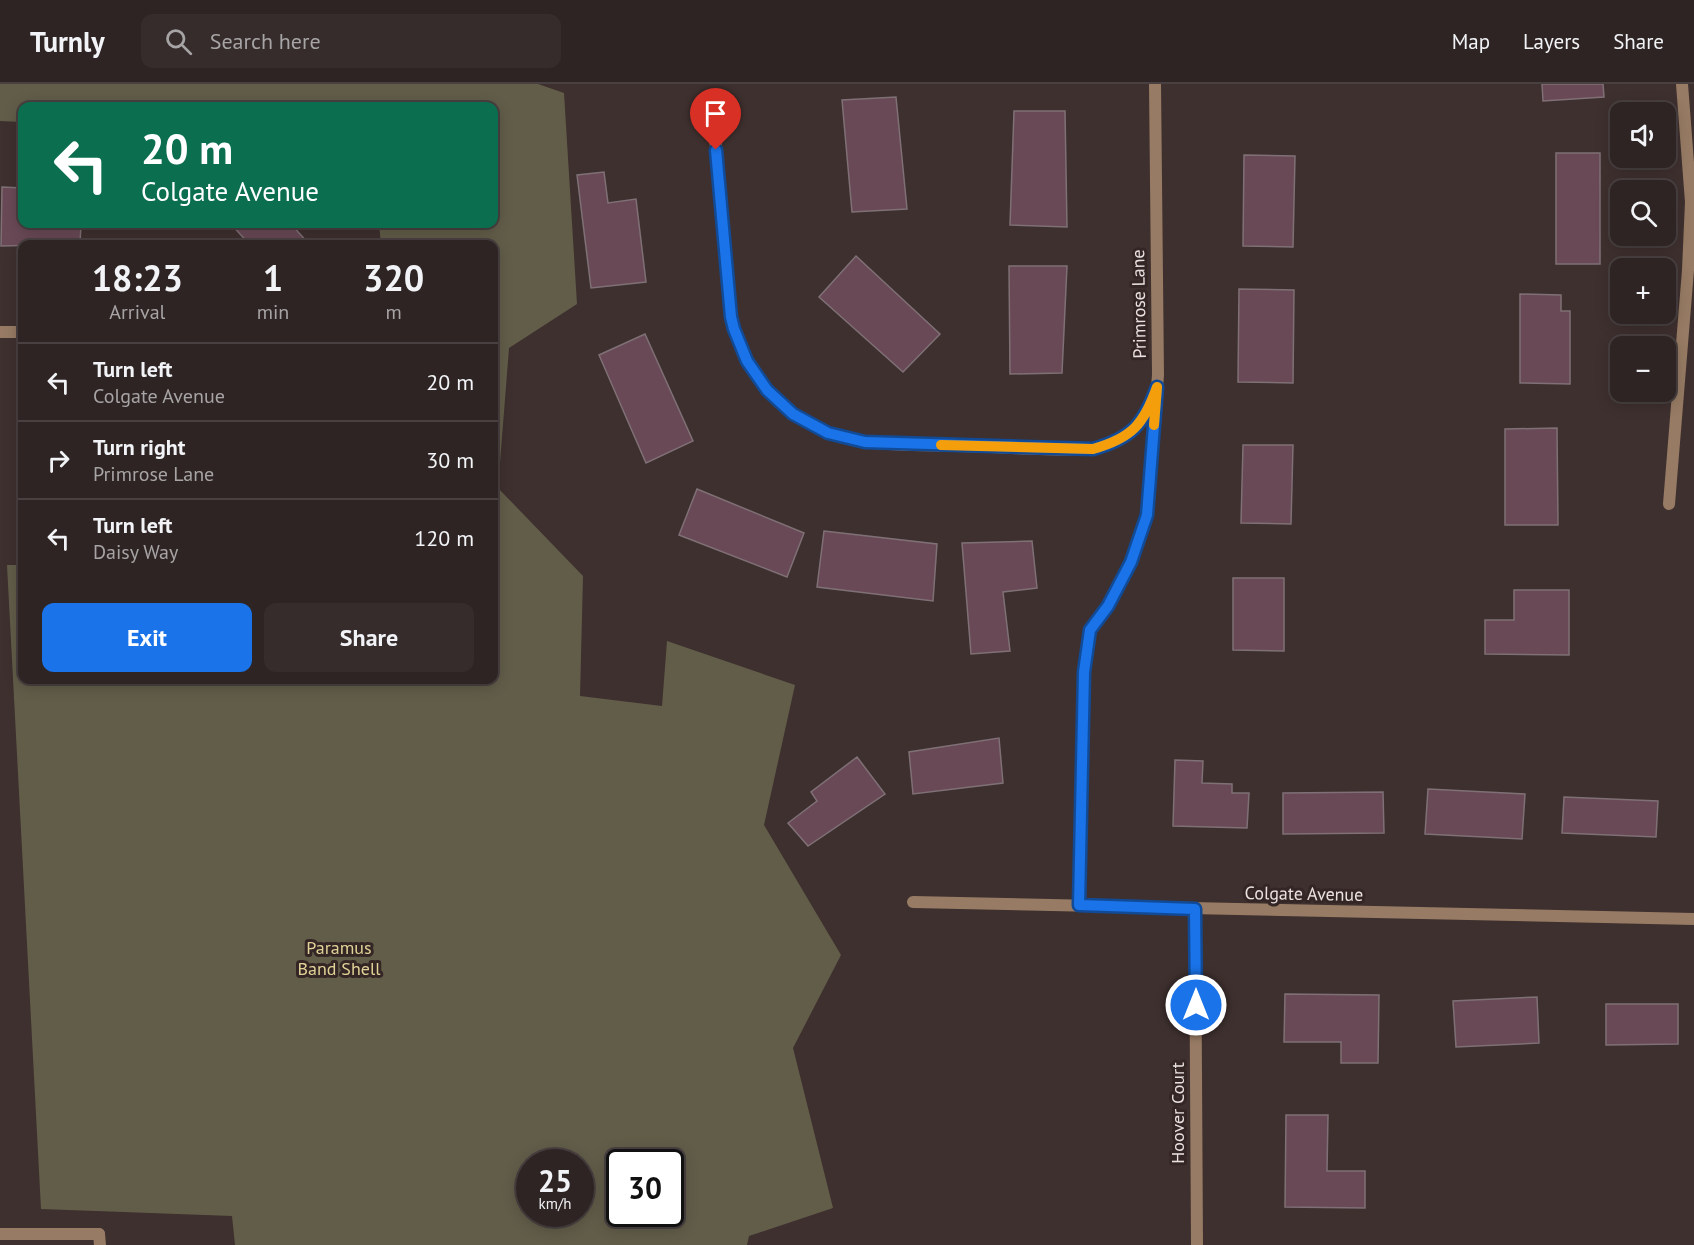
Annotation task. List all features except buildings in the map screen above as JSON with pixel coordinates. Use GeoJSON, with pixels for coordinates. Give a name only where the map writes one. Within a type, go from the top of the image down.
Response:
{"type":"FeatureCollection","features":[{"type":"Feature","properties":{"kind":"street","name":"Primrose Lane"},"geometry":{"type":"LineString","coordinates":[[1079,905],[1084,672],[1090,630],[1108,606],[1131,562],[1147,515],[1157,387],[1155,84]]}},
{"type":"Feature","properties":{"kind":"street"},"geometry":{"type":"LineString","coordinates":[[1669,504],[1688,270],[1691,202],[1682,84]]}},
{"type":"Feature","properties":{"kind":"street"},"geometry":{"type":"LineString","coordinates":[[714,126],[731,317],[734,329],[747,361],[767,390],[793,414],[828,433],[865,442],[1093,449],[1114,443],[1134,430],[1149,411],[1157,387]]}},
{"type":"Feature","properties":{"kind":"street"},"geometry":{"type":"LineString","coordinates":[[0,332],[18,332]]}},
{"type":"Feature","properties":{"kind":"street","name":"Colgate Avenue"},"geometry":{"type":"LineString","coordinates":[[913,902],[1694,919]]}},
{"type":"Feature","properties":{"kind":"street","name":"Hoover Court"},"geometry":{"type":"LineString","coordinates":[[1195,909],[1197,1245]]}},
{"type":"Feature","properties":{"kind":"street"},"geometry":{"type":"LineString","coordinates":[[0,1234],[100,1240]]}},
{"type":"Feature","properties":{"kind":"green space","name":"Paramus Band Shell"},"geometry":{"type":"Polygon","coordinates":[[[0,84],[538,84],[564,93],[577,304],[509,348],[498,488],[498,240],[381,240],[379,228],[498,228],[498,102],[18,102],[18,122],[0,121],[0,84]]]}},
{"type":"Feature","properties":{"kind":"green space","name":"Paramus Band Shell"},"geometry":{"type":"Polygon","coordinates":[[[498,488],[583,576],[580,696],[662,706],[667,641],[795,685],[764,825],[841,955],[793,1048],[833,1208],[749,1236],[747,1245],[235,1245],[232,1216],[41,1209],[7,565],[18,565],[18,684],[498,684],[498,488]]]}},
{"type":"Feature","properties":{"kind":"slow traffic"},"geometry":{"type":"LineString","coordinates":[[941,445],[1093,449],[1114,443],[1134,430],[1149,411],[1157,387],[1154,425]]}},
{"type":"Feature","properties":{"kind":"route"},"geometry":{"type":"LineString","coordinates":[[716,150],[734,329],[747,361],[767,390],[793,414],[828,433],[865,442],[1093,449],[1114,443],[1134,430],[1149,411],[1157,387],[1147,515],[1131,562],[1108,606],[1090,630],[1084,672],[1079,905],[1195,909],[1196,1005]]}}]}
